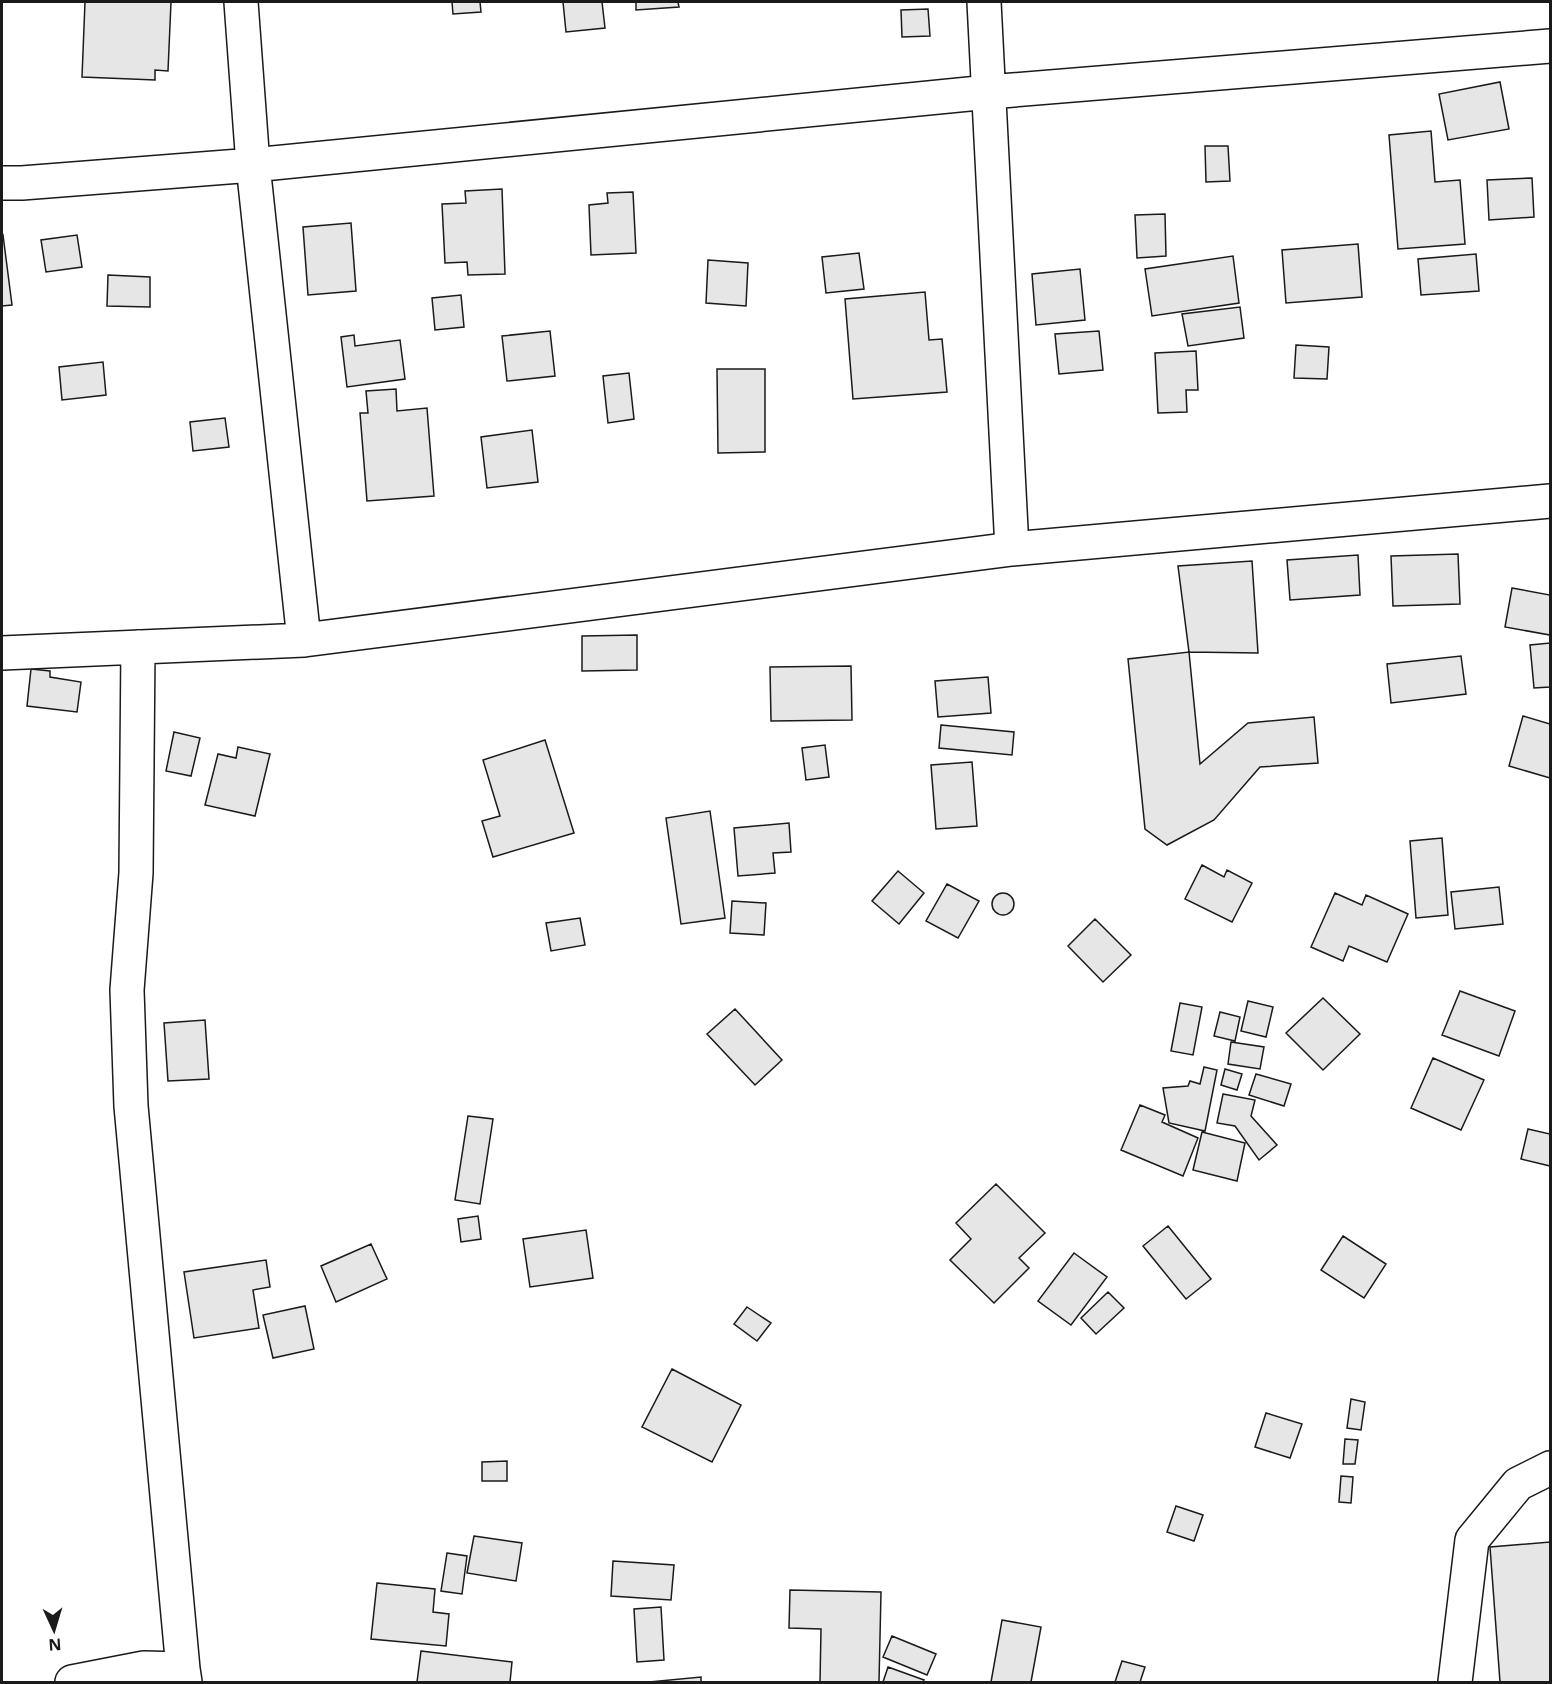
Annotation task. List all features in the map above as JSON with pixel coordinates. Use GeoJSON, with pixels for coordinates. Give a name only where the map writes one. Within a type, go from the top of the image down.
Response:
{"type":"FeatureCollection","features":[{"type":"Feature","properties":{"kind":"street"},"geometry":{"type":"LineString","coordinates":[[241,2],[253,165],[304,640]]}},
{"type":"Feature","properties":{"kind":"street"},"geometry":{"type":"LineString","coordinates":[[984,2],[1012,549]]}},
{"type":"Feature","properties":{"kind":"street"},"geometry":{"type":"LineString","coordinates":[[2,183],[253,165],[989,92],[1551,46]]}},
{"type":"Feature","properties":{"kind":"street"},"geometry":{"type":"LineString","coordinates":[[2,653],[304,640],[1012,549],[1551,501]]}},
{"type":"Feature","properties":{"kind":"street"},"geometry":{"type":"LineString","coordinates":[[72,1683],[144,1668],[184,1676],[131,1106],[127,990],[136,873],[138,647]]}},
{"type":"Feature","properties":{"kind":"street"},"geometry":{"type":"LineString","coordinates":[[1455,1683],[1472,1540],[1518,1484],[1551,1468]]}},
{"type":"Feature","properties":{"kind":"building"},"geometry":{"type":"Polygon","coordinates":[[[85,2],[171,2],[168,71],[155,70],[155,80],[82,77],[85,2]]]}},
{"type":"Feature","properties":{"kind":"building"},"geometry":{"type":"Polygon","coordinates":[[[452,2],[480,2],[481,12],[453,14],[452,2]]]}},
{"type":"Feature","properties":{"kind":"building"},"geometry":{"type":"Polygon","coordinates":[[[563,2],[602,2],[605,28],[566,32],[563,2]]]}},
{"type":"Feature","properties":{"kind":"building"},"geometry":{"type":"Polygon","coordinates":[[[636,2],[678,2],[679,7],[636,10],[636,2]]]}},
{"type":"Feature","properties":{"kind":"building"},"geometry":{"type":"Polygon","coordinates":[[[928,9],[930,36],[902,37],[901,10],[928,9]]]}},
{"type":"Feature","properties":{"kind":"building"},"geometry":{"type":"Polygon","coordinates":[[[1500,82],[1509,129],[1448,140],[1439,94],[1500,82]]]}},
{"type":"Feature","properties":{"kind":"building"},"geometry":{"type":"Polygon","coordinates":[[[1431,131],[1435,182],[1460,180],[1465,244],[1398,249],[1389,135],[1431,131]]]}},
{"type":"Feature","properties":{"kind":"building"},"geometry":{"type":"Polygon","coordinates":[[[1205,146],[1228,146],[1230,181],[1206,182],[1205,146]]]}},
{"type":"Feature","properties":{"kind":"building"},"geometry":{"type":"Polygon","coordinates":[[[1532,178],[1534,217],[1489,220],[1487,180],[1532,178]]]}},
{"type":"Feature","properties":{"kind":"building"},"geometry":{"type":"Polygon","coordinates":[[[502,189],[505,274],[468,275],[467,262],[445,263],[442,204],[466,203],[465,191],[502,189]]]}},
{"type":"Feature","properties":{"kind":"building"},"geometry":{"type":"Polygon","coordinates":[[[633,192],[636,253],[591,255],[589,205],[608,203],[607,193],[633,192]]]}},
{"type":"Feature","properties":{"kind":"building"},"geometry":{"type":"Polygon","coordinates":[[[1165,214],[1166,256],[1137,258],[1135,215],[1165,214]]]}},
{"type":"Feature","properties":{"kind":"building"},"geometry":{"type":"Polygon","coordinates":[[[351,223],[356,291],[308,295],[303,227],[351,223]]]}},
{"type":"Feature","properties":{"kind":"building"},"geometry":{"type":"Polygon","coordinates":[[[77,235],[82,267],[46,272],[41,240],[77,235]]]}},
{"type":"Feature","properties":{"kind":"building"},"geometry":{"type":"Polygon","coordinates":[[[2,236],[12,305],[2,306],[2,236]]]}},
{"type":"Feature","properties":{"kind":"building"},"geometry":{"type":"Polygon","coordinates":[[[1358,244],[1362,297],[1286,303],[1282,250],[1358,244]]]}},
{"type":"Feature","properties":{"kind":"building"},"geometry":{"type":"Polygon","coordinates":[[[859,253],[864,289],[826,293],[822,257],[859,253]]]}},
{"type":"Feature","properties":{"kind":"building"},"geometry":{"type":"Polygon","coordinates":[[[1476,254],[1479,291],[1421,295],[1418,259],[1476,254]]]}},
{"type":"Feature","properties":{"kind":"building"},"geometry":{"type":"Polygon","coordinates":[[[1233,256],[1239,303],[1152,316],[1145,269],[1233,256]]]}},
{"type":"Feature","properties":{"kind":"building"},"geometry":{"type":"Polygon","coordinates":[[[708,260],[748,263],[746,306],[706,303],[708,260]]]}},
{"type":"Feature","properties":{"kind":"building"},"geometry":{"type":"Polygon","coordinates":[[[1080,269],[1085,320],[1036,325],[1032,274],[1080,269]]]}},
{"type":"Feature","properties":{"kind":"building"},"geometry":{"type":"Polygon","coordinates":[[[108,275],[150,277],[150,307],[107,306],[108,275]]]}},
{"type":"Feature","properties":{"kind":"building"},"geometry":{"type":"Polygon","coordinates":[[[925,292],[929,340],[942,339],[947,392],[853,399],[845,299],[925,292]]]}},
{"type":"Feature","properties":{"kind":"building"},"geometry":{"type":"Polygon","coordinates":[[[461,295],[464,327],[435,330],[432,298],[461,295]]]}},
{"type":"Feature","properties":{"kind":"building"},"geometry":{"type":"Polygon","coordinates":[[[1240,307],[1244,338],[1188,346],[1182,314],[1240,307]]]}},
{"type":"Feature","properties":{"kind":"building"},"geometry":{"type":"Polygon","coordinates":[[[550,331],[555,376],[507,381],[502,336],[550,331]]]}},
{"type":"Feature","properties":{"kind":"building"},"geometry":{"type":"Polygon","coordinates":[[[1099,331],[1103,370],[1059,374],[1055,334],[1099,331]]]}},
{"type":"Feature","properties":{"kind":"building"},"geometry":{"type":"Polygon","coordinates":[[[354,335],[355,346],[400,340],[405,379],[347,387],[341,337],[354,335]]]}},
{"type":"Feature","properties":{"kind":"building"},"geometry":{"type":"Polygon","coordinates":[[[1296,345],[1329,347],[1327,379],[1294,378],[1296,345]]]}},
{"type":"Feature","properties":{"kind":"building"},"geometry":{"type":"Polygon","coordinates":[[[1196,351],[1198,390],[1186,390],[1187,412],[1158,413],[1155,353],[1196,351]]]}},
{"type":"Feature","properties":{"kind":"building"},"geometry":{"type":"Polygon","coordinates":[[[103,362],[106,395],[62,400],[59,367],[103,362]]]}},
{"type":"Feature","properties":{"kind":"building"},"geometry":{"type":"Polygon","coordinates":[[[717,369],[765,369],[765,452],[718,453],[717,369]]]}},
{"type":"Feature","properties":{"kind":"building"},"geometry":{"type":"Polygon","coordinates":[[[629,373],[634,419],[608,423],[603,376],[629,373]]]}},
{"type":"Feature","properties":{"kind":"building"},"geometry":{"type":"Polygon","coordinates":[[[396,389],[397,411],[427,408],[434,496],[367,501],[360,413],[368,413],[366,391],[396,389]]]}},
{"type":"Feature","properties":{"kind":"building"},"geometry":{"type":"Polygon","coordinates":[[[225,418],[229,447],[193,451],[190,422],[225,418]]]}},
{"type":"Feature","properties":{"kind":"building"},"geometry":{"type":"Polygon","coordinates":[[[532,430],[538,482],[487,488],[481,437],[532,430]]]}},
{"type":"Feature","properties":{"kind":"building"},"geometry":{"type":"Polygon","coordinates":[[[1458,554],[1460,604],[1393,606],[1391,556],[1458,554]]]}},
{"type":"Feature","properties":{"kind":"building"},"geometry":{"type":"Polygon","coordinates":[[[1358,555],[1360,595],[1290,600],[1287,560],[1358,555]]]}},
{"type":"Feature","properties":{"kind":"building"},"geometry":{"type":"Polygon","coordinates":[[[1252,561],[1258,653],[1189,652],[1178,566],[1252,561]]]}},
{"type":"Feature","properties":{"kind":"building"},"geometry":{"type":"Polygon","coordinates":[[[1512,588],[1550,595],[1550,635],[1505,627],[1512,588]]]}},
{"type":"Feature","properties":{"kind":"building"},"geometry":{"type":"Polygon","coordinates":[[[637,635],[637,670],[582,671],[582,636],[637,635]]]}},
{"type":"Feature","properties":{"kind":"building"},"geometry":{"type":"Polygon","coordinates":[[[1550,643],[1550,687],[1534,688],[1530,645],[1550,643]]]}},
{"type":"Feature","properties":{"kind":"building"},"geometry":{"type":"Polygon","coordinates":[[[1189,652],[1200,764],[1248,723],[1314,717],[1318,763],[1260,767],[1214,820],[1167,845],[1145,829],[1128,659],[1189,652]]]}},
{"type":"Feature","properties":{"kind":"building"},"geometry":{"type":"Polygon","coordinates":[[[1461,656],[1466,694],[1391,703],[1387,664],[1461,656]]]}},
{"type":"Feature","properties":{"kind":"building"},"geometry":{"type":"Polygon","coordinates":[[[851,666],[852,720],[771,721],[770,667],[851,666]]]}},
{"type":"Feature","properties":{"kind":"building"},"geometry":{"type":"Polygon","coordinates":[[[31,669],[50,671],[50,677],[81,682],[77,712],[27,706],[31,669]]]}},
{"type":"Feature","properties":{"kind":"building"},"geometry":{"type":"Polygon","coordinates":[[[988,677],[991,713],[938,717],[935,681],[988,677]]]}},
{"type":"Feature","properties":{"kind":"building"},"geometry":{"type":"Polygon","coordinates":[[[1523,716],[1550,724],[1550,778],[1509,766],[1523,716]]]}},
{"type":"Feature","properties":{"kind":"building"},"geometry":{"type":"Polygon","coordinates":[[[941,725],[1014,732],[1012,755],[939,748],[941,725]]]}},
{"type":"Feature","properties":{"kind":"building"},"geometry":{"type":"Polygon","coordinates":[[[174,732],[200,738],[191,776],[166,771],[174,732]]]}},
{"type":"Feature","properties":{"kind":"building"},"geometry":{"type":"Polygon","coordinates":[[[545,740],[574,833],[493,857],[482,821],[500,816],[483,760],[545,740]]]}},
{"type":"Feature","properties":{"kind":"building"},"geometry":{"type":"Polygon","coordinates":[[[825,745],[829,777],[806,780],[802,748],[825,745]]]}},
{"type":"Feature","properties":{"kind":"building"},"geometry":{"type":"Polygon","coordinates":[[[238,747],[270,754],[255,816],[205,805],[218,754],[236,758],[238,747]]]}},
{"type":"Feature","properties":{"kind":"building"},"geometry":{"type":"Polygon","coordinates":[[[972,762],[977,826],[936,829],[931,765],[972,762]]]}},
{"type":"Feature","properties":{"kind":"building"},"geometry":{"type":"Polygon","coordinates":[[[710,811],[725,918],[681,924],[666,818],[710,811]]]}},
{"type":"Feature","properties":{"kind":"building"},"geometry":{"type":"Polygon","coordinates":[[[789,823],[791,852],[773,853],[775,873],[738,876],[734,828],[789,823]]]}},
{"type":"Feature","properties":{"kind":"building"},"geometry":{"type":"Polygon","coordinates":[[[1442,838],[1448,915],[1416,918],[1410,841],[1442,838]]]}},
{"type":"Feature","properties":{"kind":"building"},"geometry":{"type":"Polygon","coordinates":[[[1202,865],[1224,877],[1227,870],[1252,883],[1232,922],[1185,899],[1202,865]]]}},
{"type":"Feature","properties":{"kind":"building"},"geometry":{"type":"Polygon","coordinates":[[[898,871],[924,893],[899,924],[872,901],[898,871]]]}},
{"type":"Feature","properties":{"kind":"building"},"geometry":{"type":"Polygon","coordinates":[[[947,884],[979,901],[958,938],[926,921],[947,884]]]}},
{"type":"Feature","properties":{"kind":"building"},"geometry":{"type":"Polygon","coordinates":[[[1499,887],[1503,924],[1455,929],[1451,892],[1499,887]]]}},
{"type":"Feature","properties":{"kind":"building"},"geometry":{"type":"Polygon","coordinates":[[[1003,893],[1011,896],[1014,904],[1011,912],[1003,915],[995,912],[992,904],[995,896],[1003,893]]]}},
{"type":"Feature","properties":{"kind":"building"},"geometry":{"type":"Polygon","coordinates":[[[1335,893],[1362,905],[1366,895],[1408,914],[1387,962],[1349,946],[1343,961],[1311,947],[1335,893]]]}},
{"type":"Feature","properties":{"kind":"building"},"geometry":{"type":"Polygon","coordinates":[[[732,901],[766,903],[764,935],[730,933],[732,901]]]}},
{"type":"Feature","properties":{"kind":"building"},"geometry":{"type":"Polygon","coordinates":[[[580,918],[585,945],[551,951],[546,923],[580,918]]]}},
{"type":"Feature","properties":{"kind":"building"},"geometry":{"type":"Polygon","coordinates":[[[1095,919],[1131,955],[1103,982],[1068,946],[1095,919]]]}},
{"type":"Feature","properties":{"kind":"building"},"geometry":{"type":"Polygon","coordinates":[[[1460,991],[1515,1011],[1499,1056],[1442,1035],[1460,991]]]}},
{"type":"Feature","properties":{"kind":"building"},"geometry":{"type":"Polygon","coordinates":[[[1323,998],[1360,1034],[1323,1070],[1286,1033],[1323,998]]]}},
{"type":"Feature","properties":{"kind":"building"},"geometry":{"type":"Polygon","coordinates":[[[1248,1001],[1273,1007],[1266,1037],[1241,1031],[1248,1001]]]}},
{"type":"Feature","properties":{"kind":"building"},"geometry":{"type":"Polygon","coordinates":[[[1180,1003],[1202,1007],[1193,1055],[1171,1051],[1180,1003]]]}},
{"type":"Feature","properties":{"kind":"building"},"geometry":{"type":"Polygon","coordinates":[[[735,1009],[782,1060],[755,1085],[707,1034],[735,1009]]]}},
{"type":"Feature","properties":{"kind":"building"},"geometry":{"type":"Polygon","coordinates":[[[1220,1012],[1240,1017],[1235,1041],[1214,1036],[1220,1012]]]}},
{"type":"Feature","properties":{"kind":"building"},"geometry":{"type":"Polygon","coordinates":[[[205,1020],[209,1079],[168,1081],[164,1023],[205,1020]]]}},
{"type":"Feature","properties":{"kind":"building"},"geometry":{"type":"Polygon","coordinates":[[[1231,1042],[1264,1047],[1260,1069],[1228,1064],[1231,1042]]]}},
{"type":"Feature","properties":{"kind":"building"},"geometry":{"type":"Polygon","coordinates":[[[1433,1058],[1484,1080],[1461,1130],[1411,1108],[1433,1058]]]}},
{"type":"Feature","properties":{"kind":"building"},"geometry":{"type":"Polygon","coordinates":[[[1204,1067],[1217,1070],[1205,1131],[1169,1123],[1163,1088],[1188,1086],[1190,1081],[1200,1084],[1204,1067]]]}},
{"type":"Feature","properties":{"kind":"building"},"geometry":{"type":"Polygon","coordinates":[[[1225,1069],[1242,1074],[1237,1090],[1221,1085],[1225,1069]]]}},
{"type":"Feature","properties":{"kind":"building"},"geometry":{"type":"Polygon","coordinates":[[[1256,1074],[1291,1084],[1284,1106],[1249,1095],[1256,1074]]]}},
{"type":"Feature","properties":{"kind":"building"},"geometry":{"type":"Polygon","coordinates":[[[1223,1094],[1255,1100],[1251,1116],[1277,1145],[1259,1160],[1235,1126],[1217,1123],[1223,1094]]]}},
{"type":"Feature","properties":{"kind":"building"},"geometry":{"type":"Polygon","coordinates":[[[1140,1105],[1165,1115],[1162,1122],[1198,1138],[1183,1176],[1121,1150],[1140,1105]]]}},
{"type":"Feature","properties":{"kind":"building"},"geometry":{"type":"Polygon","coordinates":[[[468,1116],[493,1119],[480,1204],[455,1200],[468,1116]]]}},
{"type":"Feature","properties":{"kind":"building"},"geometry":{"type":"Polygon","coordinates":[[[1528,1129],[1550,1134],[1550,1166],[1521,1159],[1528,1129]]]}},
{"type":"Feature","properties":{"kind":"building"},"geometry":{"type":"Polygon","coordinates":[[[1202,1132],[1245,1143],[1237,1181],[1193,1170],[1202,1132]]]}},
{"type":"Feature","properties":{"kind":"building"},"geometry":{"type":"Polygon","coordinates":[[[996,1184],[1045,1233],[1019,1258],[1029,1268],[994,1303],[950,1260],[971,1239],[956,1223],[996,1184]]]}},
{"type":"Feature","properties":{"kind":"building"},"geometry":{"type":"Polygon","coordinates":[[[478,1216],[481,1239],[461,1242],[458,1219],[478,1216]]]}},
{"type":"Feature","properties":{"kind":"building"},"geometry":{"type":"Polygon","coordinates":[[[1168,1226],[1211,1279],[1186,1299],[1143,1246],[1168,1226]]]}},
{"type":"Feature","properties":{"kind":"building"},"geometry":{"type":"Polygon","coordinates":[[[586,1230],[593,1278],[530,1287],[523,1239],[586,1230]]]}},
{"type":"Feature","properties":{"kind":"building"},"geometry":{"type":"Polygon","coordinates":[[[1343,1236],[1386,1264],[1364,1298],[1321,1270],[1343,1236]]]}},
{"type":"Feature","properties":{"kind":"building"},"geometry":{"type":"Polygon","coordinates":[[[371,1244],[387,1279],[336,1302],[321,1266],[371,1244]]]}},
{"type":"Feature","properties":{"kind":"building"},"geometry":{"type":"Polygon","coordinates":[[[1074,1253],[1107,1277],[1071,1325],[1038,1301],[1074,1253]]]}},
{"type":"Feature","properties":{"kind":"building"},"geometry":{"type":"Polygon","coordinates":[[[266,1260],[270,1287],[253,1290],[259,1328],[194,1338],[184,1272],[266,1260]]]}},
{"type":"Feature","properties":{"kind":"building"},"geometry":{"type":"Polygon","coordinates":[[[1108,1292],[1124,1308],[1096,1334],[1081,1318],[1108,1292]]]}},
{"type":"Feature","properties":{"kind":"building"},"geometry":{"type":"Polygon","coordinates":[[[305,1306],[314,1349],[273,1358],[263,1315],[305,1306]]]}},
{"type":"Feature","properties":{"kind":"building"},"geometry":{"type":"Polygon","coordinates":[[[747,1307],[771,1323],[757,1341],[734,1324],[747,1307]]]}},
{"type":"Feature","properties":{"kind":"building"},"geometry":{"type":"Polygon","coordinates":[[[672,1369],[741,1405],[712,1462],[642,1427],[672,1369]]]}},
{"type":"Feature","properties":{"kind":"building"},"geometry":{"type":"Polygon","coordinates":[[[1351,1399],[1365,1402],[1361,1430],[1347,1428],[1351,1399]]]}},
{"type":"Feature","properties":{"kind":"building"},"geometry":{"type":"Polygon","coordinates":[[[1266,1413],[1302,1424],[1290,1458],[1255,1447],[1266,1413]]]}},
{"type":"Feature","properties":{"kind":"building"},"geometry":{"type":"Polygon","coordinates":[[[1345,1439],[1358,1440],[1355,1464],[1343,1464],[1345,1439]]]}},
{"type":"Feature","properties":{"kind":"building"},"geometry":{"type":"Polygon","coordinates":[[[507,1461],[507,1481],[482,1481],[482,1462],[507,1461]]]}},
{"type":"Feature","properties":{"kind":"building"},"geometry":{"type":"Polygon","coordinates":[[[1341,1476],[1353,1477],[1351,1503],[1339,1502],[1341,1476]]]}},
{"type":"Feature","properties":{"kind":"building"},"geometry":{"type":"Polygon","coordinates":[[[1176,1506],[1203,1515],[1194,1541],[1167,1532],[1176,1506]]]}},
{"type":"Feature","properties":{"kind":"building"},"geometry":{"type":"Polygon","coordinates":[[[474,1536],[522,1543],[516,1581],[467,1573],[474,1536]]]}},
{"type":"Feature","properties":{"kind":"building"},"geometry":{"type":"Polygon","coordinates":[[[1550,1542],[1550,1682],[1500,1682],[1490,1547],[1550,1542]]]}},
{"type":"Feature","properties":{"kind":"building"},"geometry":{"type":"Polygon","coordinates":[[[447,1553],[467,1556],[462,1594],[441,1591],[447,1553]]]}},
{"type":"Feature","properties":{"kind":"building"},"geometry":{"type":"Polygon","coordinates":[[[613,1561],[674,1565],[671,1600],[611,1596],[613,1561]]]}},
{"type":"Feature","properties":{"kind":"building"},"geometry":{"type":"Polygon","coordinates":[[[377,1583],[435,1589],[433,1612],[449,1614],[446,1646],[371,1639],[377,1583]]]}},
{"type":"Feature","properties":{"kind":"building"},"geometry":{"type":"Polygon","coordinates":[[[790,1590],[881,1592],[879,1682],[820,1682],[821,1629],[789,1628],[790,1590]]]}},
{"type":"Feature","properties":{"kind":"building"},"geometry":{"type":"Polygon","coordinates":[[[661,1607],[664,1660],[637,1662],[634,1609],[661,1607]]]}},
{"type":"Feature","properties":{"kind":"building"},"geometry":{"type":"Polygon","coordinates":[[[1002,1620],[1041,1627],[1031,1682],[991,1682],[1002,1620]]]}},
{"type":"Feature","properties":{"kind":"building"},"geometry":{"type":"Polygon","coordinates":[[[892,1636],[936,1654],[927,1675],[883,1657],[892,1636]]]}},
{"type":"Feature","properties":{"kind":"building"},"geometry":{"type":"Polygon","coordinates":[[[421,1651],[512,1662],[510,1682],[417,1682],[421,1651]]]}},
{"type":"Feature","properties":{"kind":"building"},"geometry":{"type":"Polygon","coordinates":[[[1122,1661],[1145,1667],[1140,1682],[1115,1682],[1122,1661]]]}},
{"type":"Feature","properties":{"kind":"building"},"geometry":{"type":"Polygon","coordinates":[[[888,1667],[924,1680],[923,1682],[883,1682],[888,1667]]]}},
{"type":"Feature","properties":{"kind":"building"},"geometry":{"type":"Polygon","coordinates":[[[701,1677],[701,1682],[649,1682],[701,1677]]]}}]}
